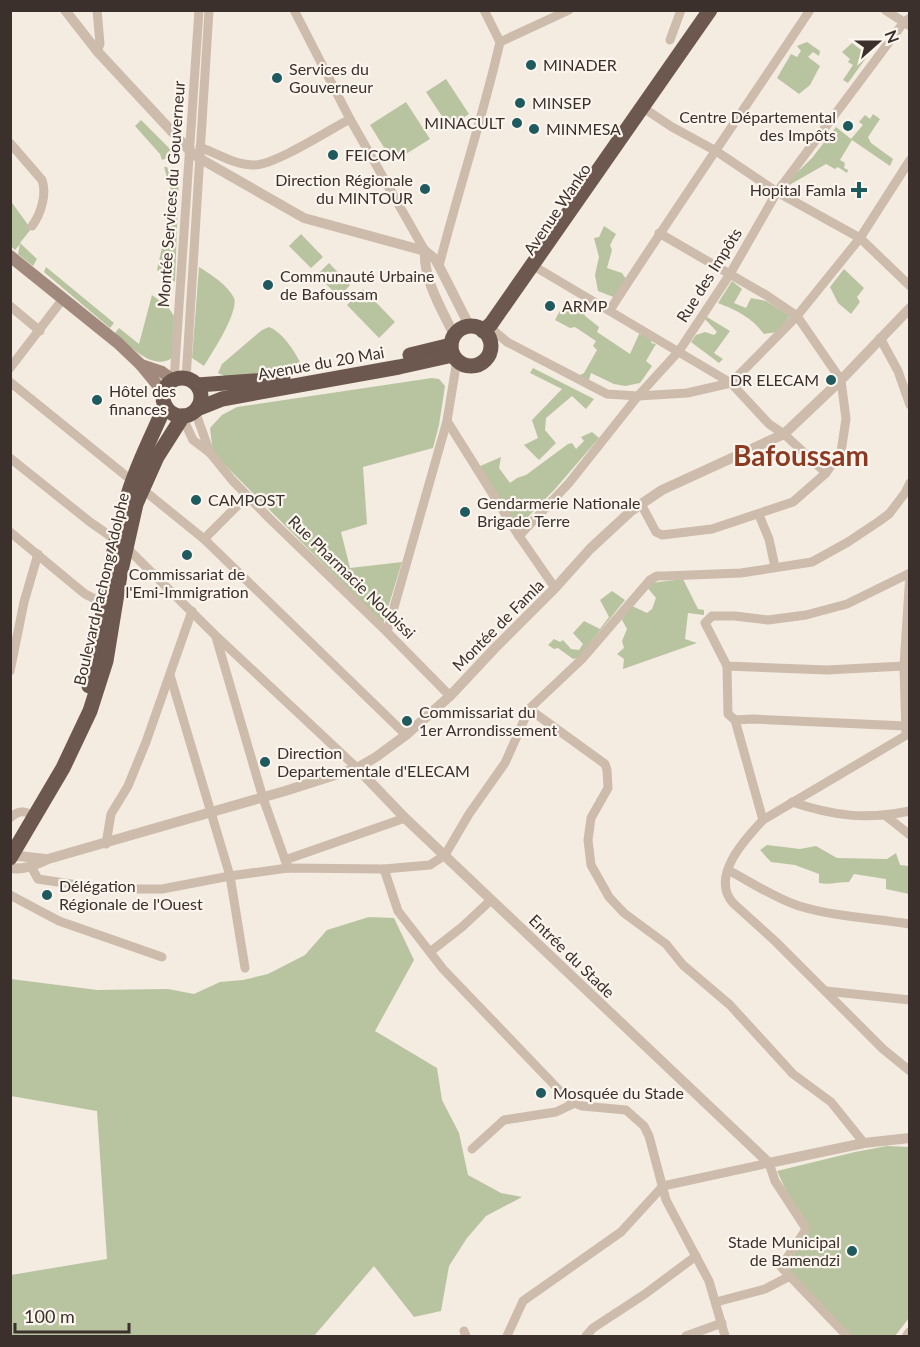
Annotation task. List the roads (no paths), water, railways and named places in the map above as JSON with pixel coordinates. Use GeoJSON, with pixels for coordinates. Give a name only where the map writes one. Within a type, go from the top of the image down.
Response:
{"type":"FeatureCollection","features":[{"type":"Feature","properties":{"kind":"highway","name":"Avenue Wanko"},"geometry":{"type":"LineString","coordinates":[[484,331],[535,267],[710,10]]}},
{"type":"Feature","properties":{"kind":"highway"},"geometry":{"type":"LineString","coordinates":[[461,329],[484,331],[491,350],[489,356],[480,364],[468,366],[454,349],[461,329]]}},
{"type":"Feature","properties":{"kind":"highway","name":"Avenue du 20 Mai"},"geometry":{"type":"LineString","coordinates":[[177,387],[280,379],[454,349]]}},
{"type":"Feature","properties":{"kind":"highway","name":"Avenue du 20 Mai"},"geometry":{"type":"LineString","coordinates":[[190,413],[222,399],[399,367],[454,349]]}},
{"type":"Feature","properties":{"kind":"highway"},"geometry":{"type":"LineString","coordinates":[[177,387],[171,413],[190,413]]}},
{"type":"Feature","properties":{"kind":"highway"},"geometry":{"type":"LineString","coordinates":[[138,484],[201,400],[177,387]]}},
{"type":"Feature","properties":{"kind":"highway"},"geometry":{"type":"LineString","coordinates":[[138,484],[177,387]]}},
{"type":"Feature","properties":{"kind":"highway","name":"Boulevard Pachong Adolphe"},"geometry":{"type":"LineString","coordinates":[[11,856],[32,815],[63,768],[90,711],[106,661],[111,603],[121,544],[136,504],[138,484]]}},
{"type":"Feature","properties":{"kind":"main road"},"geometry":{"type":"LineString","coordinates":[[10,256],[118,343],[141,365],[162,372],[177,387]]}},
{"type":"Feature","properties":{"kind":"street"},"geometry":{"type":"LineString","coordinates":[[65,10],[98,51],[197,152],[304,218],[425,251]]}},
{"type":"Feature","properties":{"kind":"street"},"geometry":{"type":"LineString","coordinates":[[97,10],[100,44],[98,51]]}},
{"type":"Feature","properties":{"kind":"street","name":"Montée Services du Gouverneur"},"geometry":{"type":"LineString","coordinates":[[197,152],[199,10]]}},
{"type":"Feature","properties":{"kind":"street","name":"Montée Services du Gouverneur"},"geometry":{"type":"LineString","coordinates":[[177,387],[209,10]]}},
{"type":"Feature","properties":{"kind":"street"},"geometry":{"type":"LineString","coordinates":[[294,10],[350,118],[425,251],[435,259],[484,331],[607,394],[638,396],[687,393],[731,383],[797,316],[860,238],[909,160]]}},
{"type":"Feature","properties":{"kind":"street"},"geometry":{"type":"LineString","coordinates":[[439,266],[456,198],[490,87],[500,42],[484,10]]}},
{"type":"Feature","properties":{"kind":"street"},"geometry":{"type":"LineString","coordinates":[[500,42],[570,10]]}},
{"type":"Feature","properties":{"kind":"street"},"geometry":{"type":"LineString","coordinates":[[670,40],[681,10]]}},
{"type":"Feature","properties":{"kind":"street"},"geometry":{"type":"LineString","coordinates":[[610,310],[659,233],[810,10]]}},
{"type":"Feature","properties":{"kind":"street"},"geometry":{"type":"LineString","coordinates":[[885,10],[908,22]]}},
{"type":"Feature","properties":{"kind":"street","name":"Rue des Impôts"},"geometry":{"type":"LineString","coordinates":[[519,536],[587,462],[638,396],[679,351],[730,274],[777,192],[908,22]]}},
{"type":"Feature","properties":{"kind":"street"},"geometry":{"type":"LineString","coordinates":[[646,105],[672,127],[716,152],[777,192],[860,238],[909,286]]}},
{"type":"Feature","properties":{"kind":"street"},"geometry":{"type":"LineString","coordinates":[[197,152],[252,165],[264,164],[280,158],[350,118]]}},
{"type":"Feature","properties":{"kind":"street"},"geometry":{"type":"LineString","coordinates":[[10,142],[42,180],[45,187],[38,218],[32,226]]}},
{"type":"Feature","properties":{"kind":"street"},"geometry":{"type":"LineString","coordinates":[[640,504],[656,532],[662,535],[712,529],[793,502],[826,473],[841,452],[846,419],[840,380],[797,316],[783,305],[659,233]]}},
{"type":"Feature","properties":{"kind":"street"},"geometry":{"type":"LineString","coordinates":[[387,632],[447,421],[454,349],[424,265],[425,251]]}},
{"type":"Feature","properties":{"kind":"street"},"geometry":{"type":"LineString","coordinates":[[535,267],[731,383],[770,424],[826,473]]}},
{"type":"Feature","properties":{"kind":"street"},"geometry":{"type":"LineString","coordinates":[[10,368],[62,300]]}},
{"type":"Feature","properties":{"kind":"street"},"geometry":{"type":"LineString","coordinates":[[10,306],[40,331]]}},
{"type":"Feature","properties":{"kind":"street","name":"Montée de Famla"},"geometry":{"type":"LineString","coordinates":[[33,863],[211,813],[357,768],[406,735],[450,696],[600,540],[640,504],[672,485],[784,434],[909,308]]}},
{"type":"Feature","properties":{"kind":"street"},"geometry":{"type":"LineString","coordinates":[[880,339],[898,371],[909,405]]}},
{"type":"Feature","properties":{"kind":"street"},"geometry":{"type":"LineString","coordinates":[[10,382],[204,539],[406,735]]}},
{"type":"Feature","properties":{"kind":"street","name":"Rue Pharmacie Noubissi"},"geometry":{"type":"LineString","coordinates":[[190,413],[186,425],[193,440],[210,453],[248,496],[450,696]]}},
{"type":"Feature","properties":{"kind":"street","name":"Rue Pharmacie Noubissi"},"geometry":{"type":"LineString","coordinates":[[190,413],[210,453]]}},
{"type":"Feature","properties":{"kind":"street"},"geometry":{"type":"LineString","coordinates":[[447,421],[519,536],[555,588]]}},
{"type":"Feature","properties":{"kind":"street"},"geometry":{"type":"LineString","coordinates":[[10,458],[121,544],[357,768]]}},
{"type":"Feature","properties":{"kind":"street"},"geometry":{"type":"LineString","coordinates":[[286,864],[384,869],[430,865],[445,855],[469,814],[505,763],[529,710],[586,654],[650,580],[657,576],[741,573],[812,562],[848,543],[889,514],[905,493],[909,483]]}},
{"type":"Feature","properties":{"kind":"street"},"geometry":{"type":"LineString","coordinates":[[204,539],[248,496]]}},
{"type":"Feature","properties":{"kind":"street"},"geometry":{"type":"LineString","coordinates":[[759,515],[769,538],[775,567]]}},
{"type":"Feature","properties":{"kind":"street"},"geometry":{"type":"LineString","coordinates":[[10,532],[85,594],[111,603]]}},
{"type":"Feature","properties":{"kind":"street"},"geometry":{"type":"LineString","coordinates":[[10,671],[24,602],[38,554]]}},
{"type":"Feature","properties":{"kind":"street"},"geometry":{"type":"LineString","coordinates":[[763,820],[735,720],[728,714],[727,666],[705,623],[712,616],[735,616],[768,621],[806,615],[847,604],[909,573],[904,666],[907,731]]}},
{"type":"Feature","properties":{"kind":"street"},"geometry":{"type":"LineString","coordinates":[[105,844],[111,814],[133,775],[192,611]]}},
{"type":"Feature","properties":{"kind":"street"},"geometry":{"type":"LineString","coordinates":[[215,635],[262,798],[286,864]]}},
{"type":"Feature","properties":{"kind":"street"},"geometry":{"type":"LineString","coordinates":[[727,666],[827,670],[904,666]]}},
{"type":"Feature","properties":{"kind":"street"},"geometry":{"type":"LineString","coordinates":[[170,675],[230,876],[245,968]]}},
{"type":"Feature","properties":{"kind":"street"},"geometry":{"type":"LineString","coordinates":[[529,710],[605,764],[608,788],[591,818],[588,840],[591,865],[595,876],[616,906],[666,944],[683,964],[730,1005],[793,1074],[831,1102],[864,1143]]}},
{"type":"Feature","properties":{"kind":"street"},"geometry":{"type":"LineString","coordinates":[[735,720],[753,719],[907,731]]}},
{"type":"Feature","properties":{"kind":"street"},"geometry":{"type":"LineString","coordinates":[[907,731],[763,820],[743,841],[724,879],[727,897],[826,991],[856,1023],[909,1071]]}},
{"type":"Feature","properties":{"kind":"street","name":"Entrée du Stade"},"geometry":{"type":"LineString","coordinates":[[357,768],[405,818],[768,1163]]}},
{"type":"Feature","properties":{"kind":"street"},"geometry":{"type":"LineString","coordinates":[[792,802],[834,814],[886,816],[909,812]]}},
{"type":"Feature","properties":{"kind":"street"},"geometry":{"type":"LineString","coordinates":[[10,818],[19,812],[32,815]]}},
{"type":"Feature","properties":{"kind":"street"},"geometry":{"type":"LineString","coordinates":[[886,816],[909,835]]}},
{"type":"Feature","properties":{"kind":"street"},"geometry":{"type":"LineString","coordinates":[[11,856],[33,863],[35,876],[38,879],[104,889],[168,889],[286,864],[405,818]]}},
{"type":"Feature","properties":{"kind":"street"},"geometry":{"type":"LineString","coordinates":[[384,869],[398,910],[443,969],[543,1074],[575,1103],[582,1106],[626,1110],[634,1116],[650,1136],[669,1206],[709,1281],[725,1336]]}},
{"type":"Feature","properties":{"kind":"street"},"geometry":{"type":"LineString","coordinates":[[728,870],[784,900],[799,905],[845,917],[909,924]]}},
{"type":"Feature","properties":{"kind":"street"},"geometry":{"type":"LineString","coordinates":[[10,895],[59,921],[162,957]]}},
{"type":"Feature","properties":{"kind":"street"},"geometry":{"type":"LineString","coordinates":[[430,952],[491,900]]}},
{"type":"Feature","properties":{"kind":"street"},"geometry":{"type":"LineString","coordinates":[[826,991],[909,1000]]}},
{"type":"Feature","properties":{"kind":"street"},"geometry":{"type":"LineString","coordinates":[[472,1149],[504,1120],[556,1112],[575,1103]]}},
{"type":"Feature","properties":{"kind":"street"},"geometry":{"type":"LineString","coordinates":[[507,1336],[523,1301],[621,1232],[663,1186],[864,1143],[909,1138]]}},
{"type":"Feature","properties":{"kind":"street"},"geometry":{"type":"LineString","coordinates":[[768,1163],[775,1181],[805,1227],[805,1231],[781,1265],[782,1269],[847,1336]]}},
{"type":"Feature","properties":{"kind":"street"},"geometry":{"type":"LineString","coordinates":[[586,1336],[593,1328],[645,1294],[696,1256]]}},
{"type":"Feature","properties":{"kind":"street"},"geometry":{"type":"LineString","coordinates":[[716,1302],[765,1289],[790,1276]]}},
{"type":"Feature","properties":{"kind":"street"},"geometry":{"type":"LineString","coordinates":[[686,1336],[722,1323]]}},
{"type":"Feature","properties":{"kind":"street"},"geometry":{"type":"LineString","coordinates":[[907,1336],[909,1332]]}},
{"type":"Feature","properties":{"kind":"place","name":"MINADER"},"geometry":{"type":"Point","coordinates":[531,65]}},
{"type":"Feature","properties":{"kind":"place","name":"Services du Gouverneur"},"geometry":{"type":"Point","coordinates":[277,78]}},
{"type":"Feature","properties":{"kind":"place","name":"MINSEP"},"geometry":{"type":"Point","coordinates":[520,103]}},
{"type":"Feature","properties":{"kind":"place","name":"MINACULT"},"geometry":{"type":"Point","coordinates":[517,123]}},
{"type":"Feature","properties":{"kind":"place","name":"Centre Départemental des Impôts"},"geometry":{"type":"Point","coordinates":[848,126]}},
{"type":"Feature","properties":{"kind":"place","name":"MINMESA"},"geometry":{"type":"Point","coordinates":[534,129]}},
{"type":"Feature","properties":{"kind":"place","name":"FEICOM"},"geometry":{"type":"Point","coordinates":[333,155]}},
{"type":"Feature","properties":{"kind":"place","name":"Direction Régionale du MINTOUR"},"geometry":{"type":"Point","coordinates":[425,189]}},
{"type":"Feature","properties":{"kind":"place","name":"Hopital Famla"},"geometry":{"type":"Point","coordinates":[859,190]}},
{"type":"Feature","properties":{"kind":"place","name":"Communauté Urbaine de Bafoussam"},"geometry":{"type":"Point","coordinates":[268,285]}},
{"type":"Feature","properties":{"kind":"place","name":"ARMP"},"geometry":{"type":"Point","coordinates":[550,306]}},
{"type":"Feature","properties":{"kind":"place","name":"DR ELECAM"},"geometry":{"type":"Point","coordinates":[831,380]}},
{"type":"Feature","properties":{"kind":"place","name":"Hôtel des finances"},"geometry":{"type":"Point","coordinates":[97,400]}},
{"type":"Feature","properties":{"kind":"place","name":"CAMPOST"},"geometry":{"type":"Point","coordinates":[196,500]}},
{"type":"Feature","properties":{"kind":"place","name":"Gendarmerie Nationale Brigade Terre"},"geometry":{"type":"Point","coordinates":[465,512]}},
{"type":"Feature","properties":{"kind":"place","name":"Commissariat de l'Emi-Immigration"},"geometry":{"type":"Point","coordinates":[187,555]}},
{"type":"Feature","properties":{"kind":"place","name":"Commissariat du 1er Arrondissement"},"geometry":{"type":"Point","coordinates":[407,721]}},
{"type":"Feature","properties":{"kind":"place","name":"Direction Departementale d'ELECAM"},"geometry":{"type":"Point","coordinates":[265,762]}},
{"type":"Feature","properties":{"kind":"place","name":"Délégation Régionale de l'Ouest"},"geometry":{"type":"Point","coordinates":[47,895]}},
{"type":"Feature","properties":{"kind":"place","name":"Mosquée du Stade"},"geometry":{"type":"Point","coordinates":[541,1093]}},
{"type":"Feature","properties":{"kind":"place","name":"Stade Municipal de Bamendzi"},"geometry":{"type":"Point","coordinates":[852,1251]}},
{"type":"Feature","properties":{"kind":"district","name":"Bafoussam"},"geometry":{"type":"Point","coordinates":[801,456]}}]}
